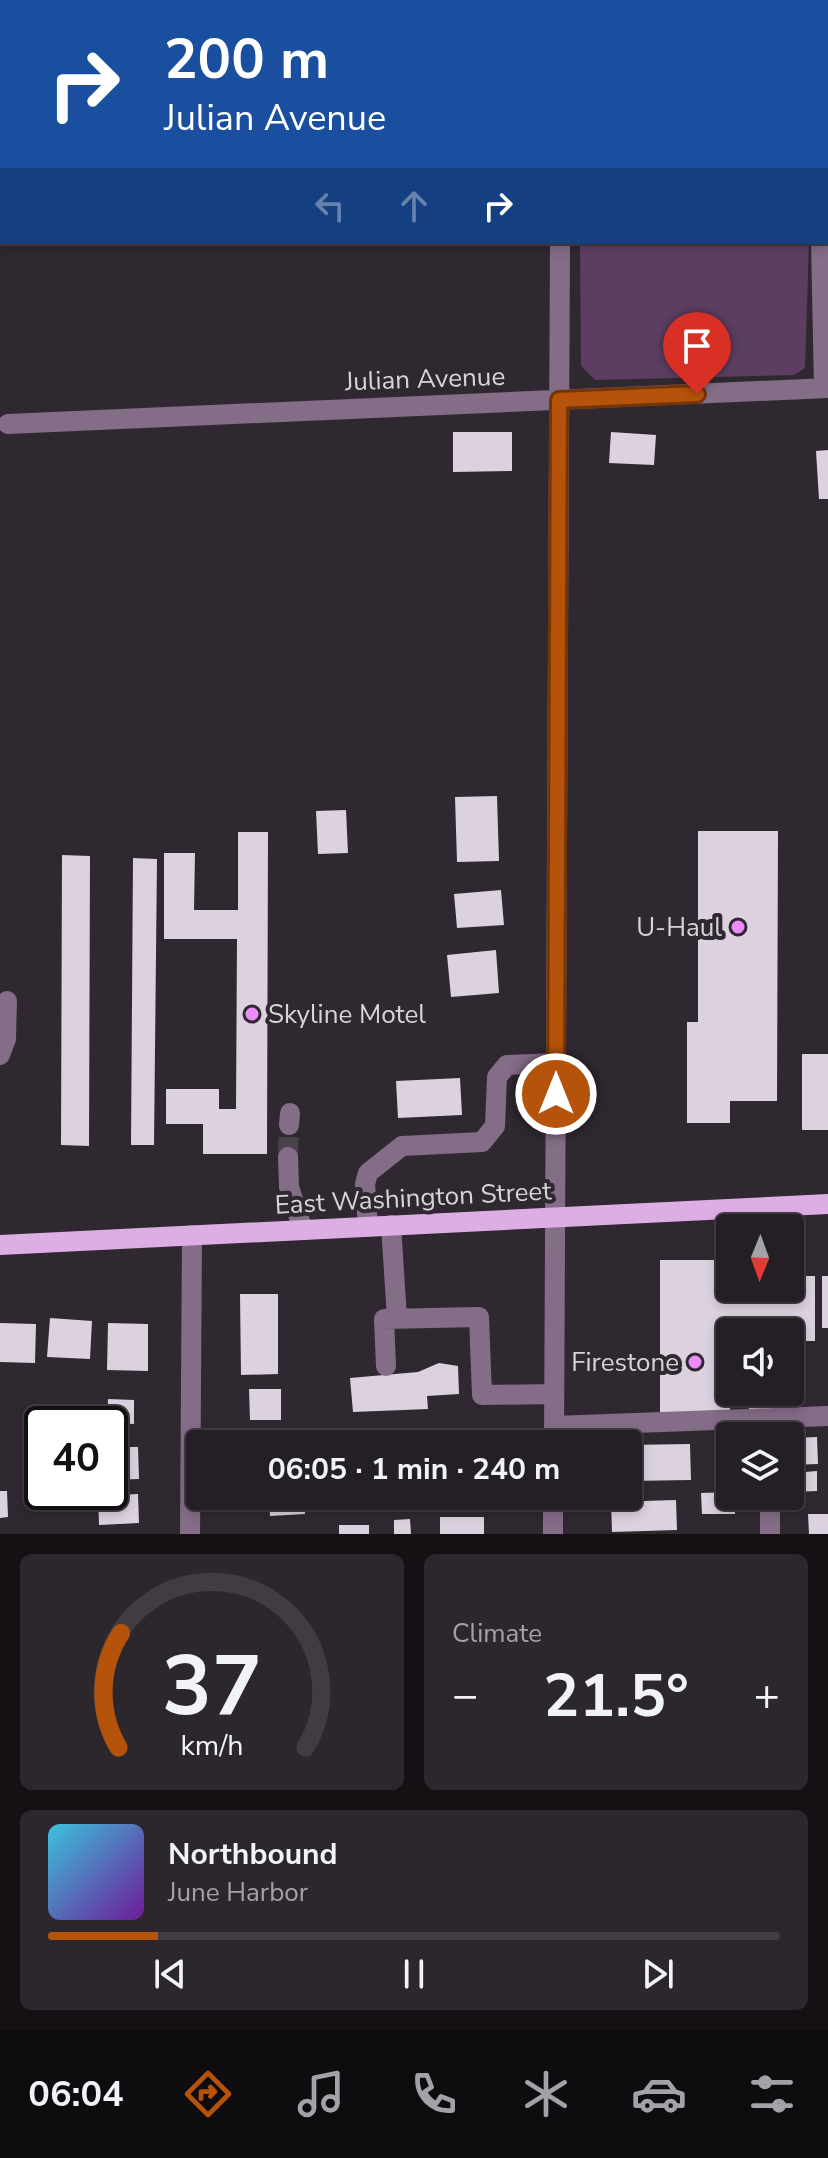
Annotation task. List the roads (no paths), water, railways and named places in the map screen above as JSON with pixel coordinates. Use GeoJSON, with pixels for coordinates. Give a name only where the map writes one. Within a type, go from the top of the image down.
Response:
{"type":"FeatureCollection","features":[{"type":"Feature","properties":{"kind":"main road","name":"East Washington Street"},"geometry":{"type":"LineString","coordinates":[[0,1245],[828,1204]]}},
{"type":"Feature","properties":{"kind":"street"},"geometry":{"type":"LineString","coordinates":[[554,1430],[560,244]]}},
{"type":"Feature","properties":{"kind":"street"},"geometry":{"type":"LineString","coordinates":[[821,244],[825,266],[826,388]]}},
{"type":"Feature","properties":{"kind":"street","name":"Julian Avenue"},"geometry":{"type":"LineString","coordinates":[[16,424],[826,388]]}},
{"type":"Feature","properties":{"kind":"street"},"geometry":{"type":"LineString","coordinates":[[0,1055],[6,1039],[7,1001]]}},
{"type":"Feature","properties":{"kind":"street"},"geometry":{"type":"LineString","coordinates":[[368,1226],[365,1184],[368,1173],[402,1146],[482,1142],[495,1126],[497,1077],[507,1065],[556,1063]]}},
{"type":"Feature","properties":{"kind":"street"},"geometry":{"type":"LineString","coordinates":[[288,1157],[289,1187],[303,1230]]}},
{"type":"Feature","properties":{"kind":"street"},"geometry":{"type":"LineString","coordinates":[[391,1225],[397,1318]]}},
{"type":"Feature","properties":{"kind":"street"},"geometry":{"type":"LineString","coordinates":[[190,1534],[192,1235]]}},
{"type":"Feature","properties":{"kind":"street"},"geometry":{"type":"LineString","coordinates":[[386,1366],[384,1319],[479,1317],[482,1395],[554,1394]]}},
{"type":"Feature","properties":{"kind":"street"},"geometry":{"type":"LineString","coordinates":[[795,1422],[828,1416]]}},
{"type":"Feature","properties":{"kind":"street"},"geometry":{"type":"LineString","coordinates":[[642,1432],[716,1430]]}},
{"type":"Feature","properties":{"kind":"street"},"geometry":{"type":"LineString","coordinates":[[553,1510],[553,1534]]}},
{"type":"Feature","properties":{"kind":"street"},"geometry":{"type":"LineString","coordinates":[[770,1510],[770,1534]]}},
{"type":"Feature","properties":{"kind":"tunnel"},"geometry":{"type":"LineString","coordinates":[[288,1157],[289,1125]]}},
{"type":"Feature","properties":{"kind":"place","name":"U-Haul"},"geometry":{"type":"Point","coordinates":[738,927]}},
{"type":"Feature","properties":{"kind":"place","name":"Skyline Motel"},"geometry":{"type":"Point","coordinates":[252,1014]}},
{"type":"Feature","properties":{"kind":"place","name":"Firestone"},"geometry":{"type":"Point","coordinates":[695,1362]}}]}
